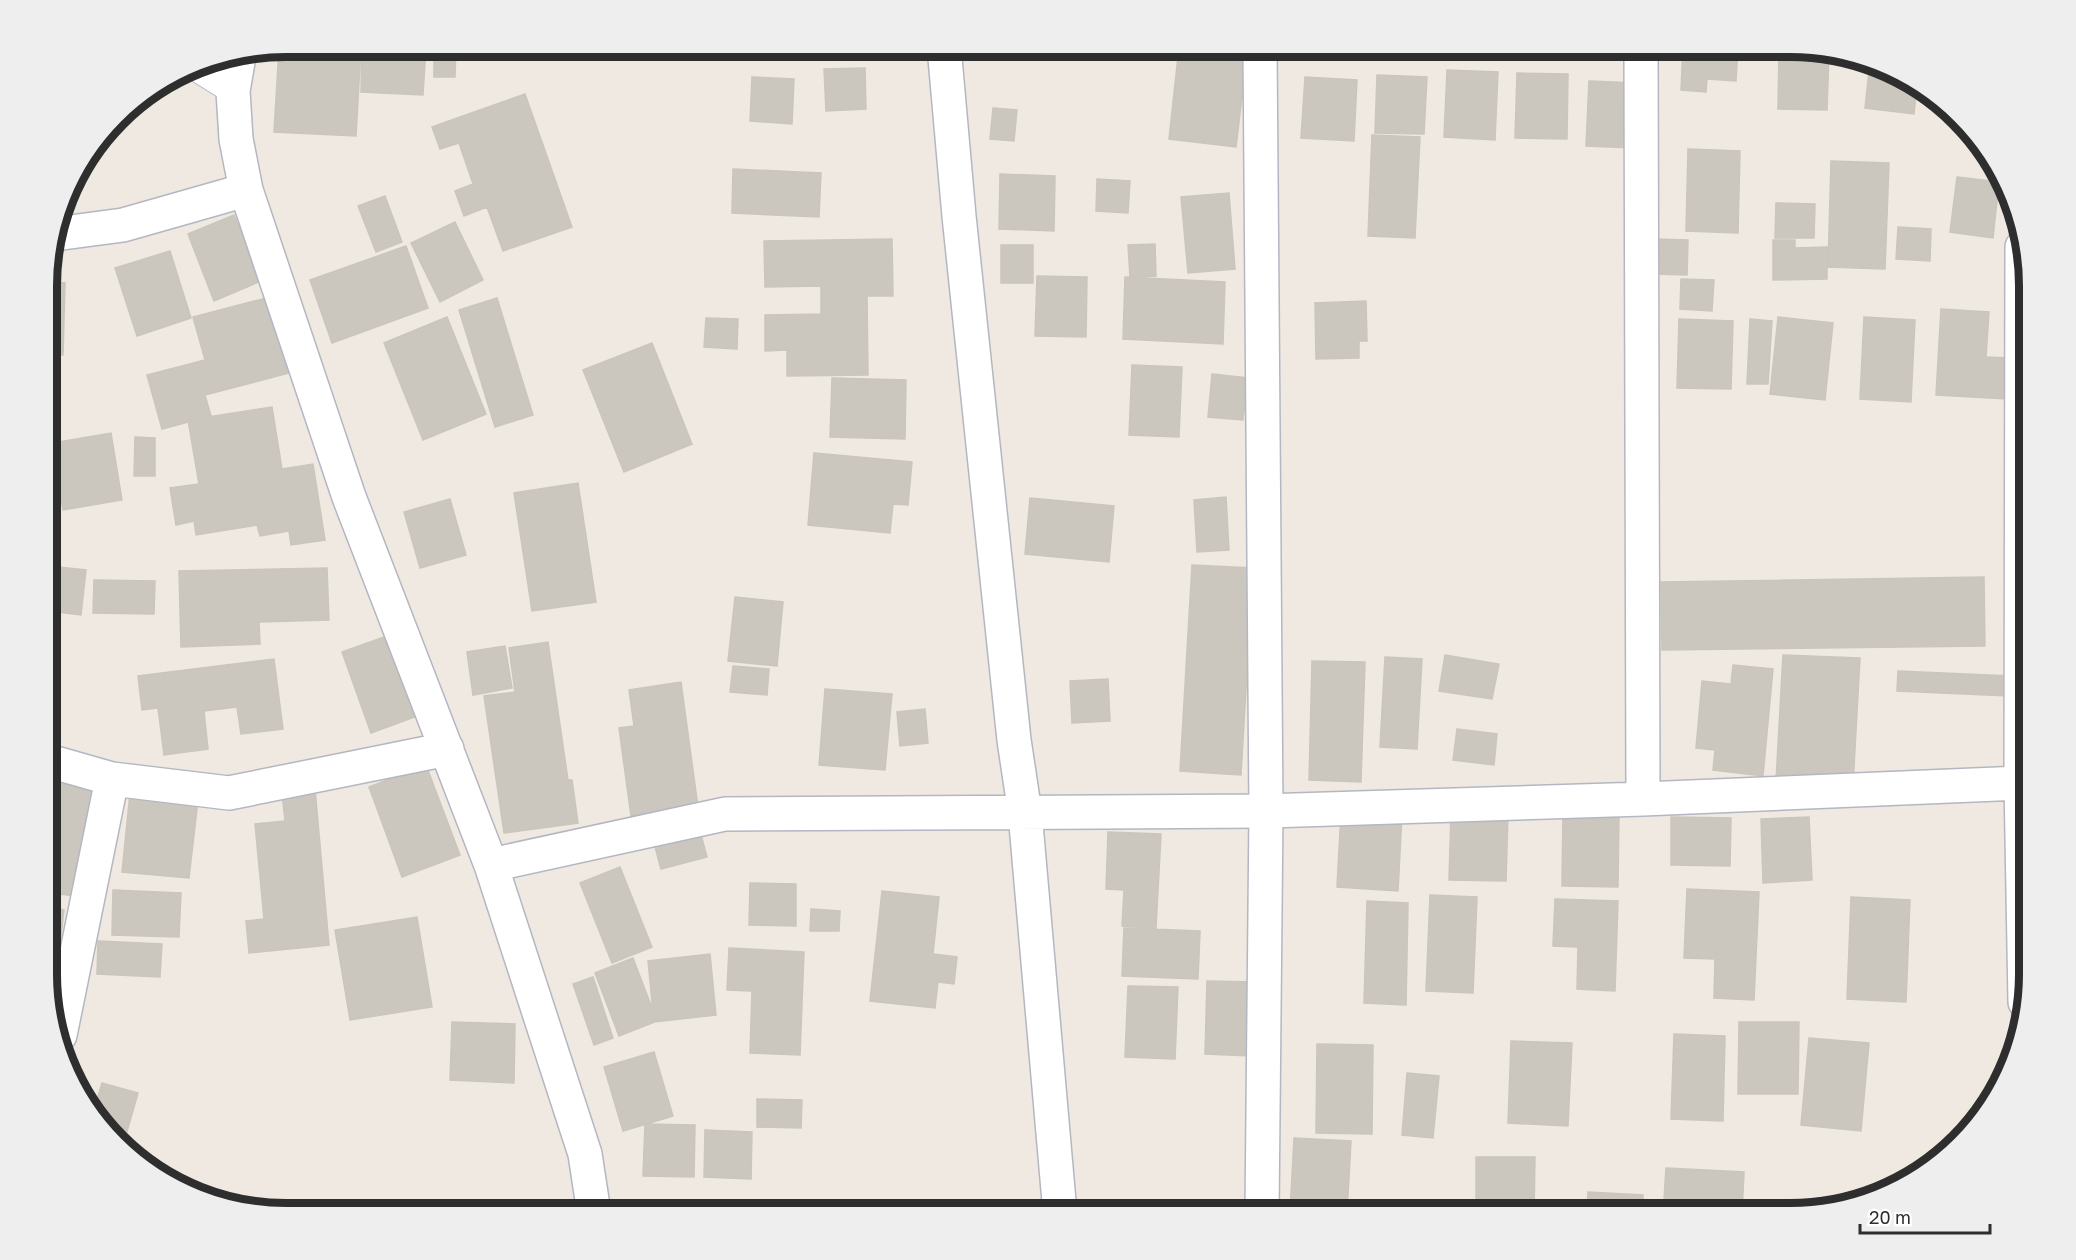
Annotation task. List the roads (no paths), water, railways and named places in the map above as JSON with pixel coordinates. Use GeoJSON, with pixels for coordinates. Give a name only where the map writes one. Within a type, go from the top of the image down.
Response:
{"type":"FeatureCollection","features":[{"type":"Feature","properties":{"kind":"street"},"geometry":{"type":"LineString","coordinates":[[945,57],[1012,716],[1025,813],[1059,1203]]}},
{"type":"Feature","properties":{"kind":"street"},"geometry":{"type":"LineString","coordinates":[[1260,57],[1266,811],[1262,1203]]}},
{"type":"Feature","properties":{"kind":"street"},"geometry":{"type":"LineString","coordinates":[[1641,57],[1643,799]]}},
{"type":"Feature","properties":{"kind":"street"},"geometry":{"type":"LineString","coordinates":[[238,62],[233,91],[236,139],[246,190],[349,496],[491,865],[585,1155],[592,1203]]}},
{"type":"Feature","properties":{"kind":"street"},"geometry":{"type":"LineString","coordinates":[[63,233],[123,225],[246,190]]}},
{"type":"Feature","properties":{"kind":"street"},"geometry":{"type":"LineString","coordinates":[[57,764],[112,779],[229,793],[447,749]]}},
{"type":"Feature","properties":{"kind":"street"},"geometry":{"type":"LineString","coordinates":[[62,1024],[112,779]]}},
{"type":"Feature","properties":{"kind":"street"},"geometry":{"type":"LineString","coordinates":[[491,865],[725,814],[1266,811],[1643,799],[2019,783]]}},
{"type":"Feature","properties":{"kind":"lane"},"geometry":{"type":"LineString","coordinates":[[203,72],[233,91]]}}]}
